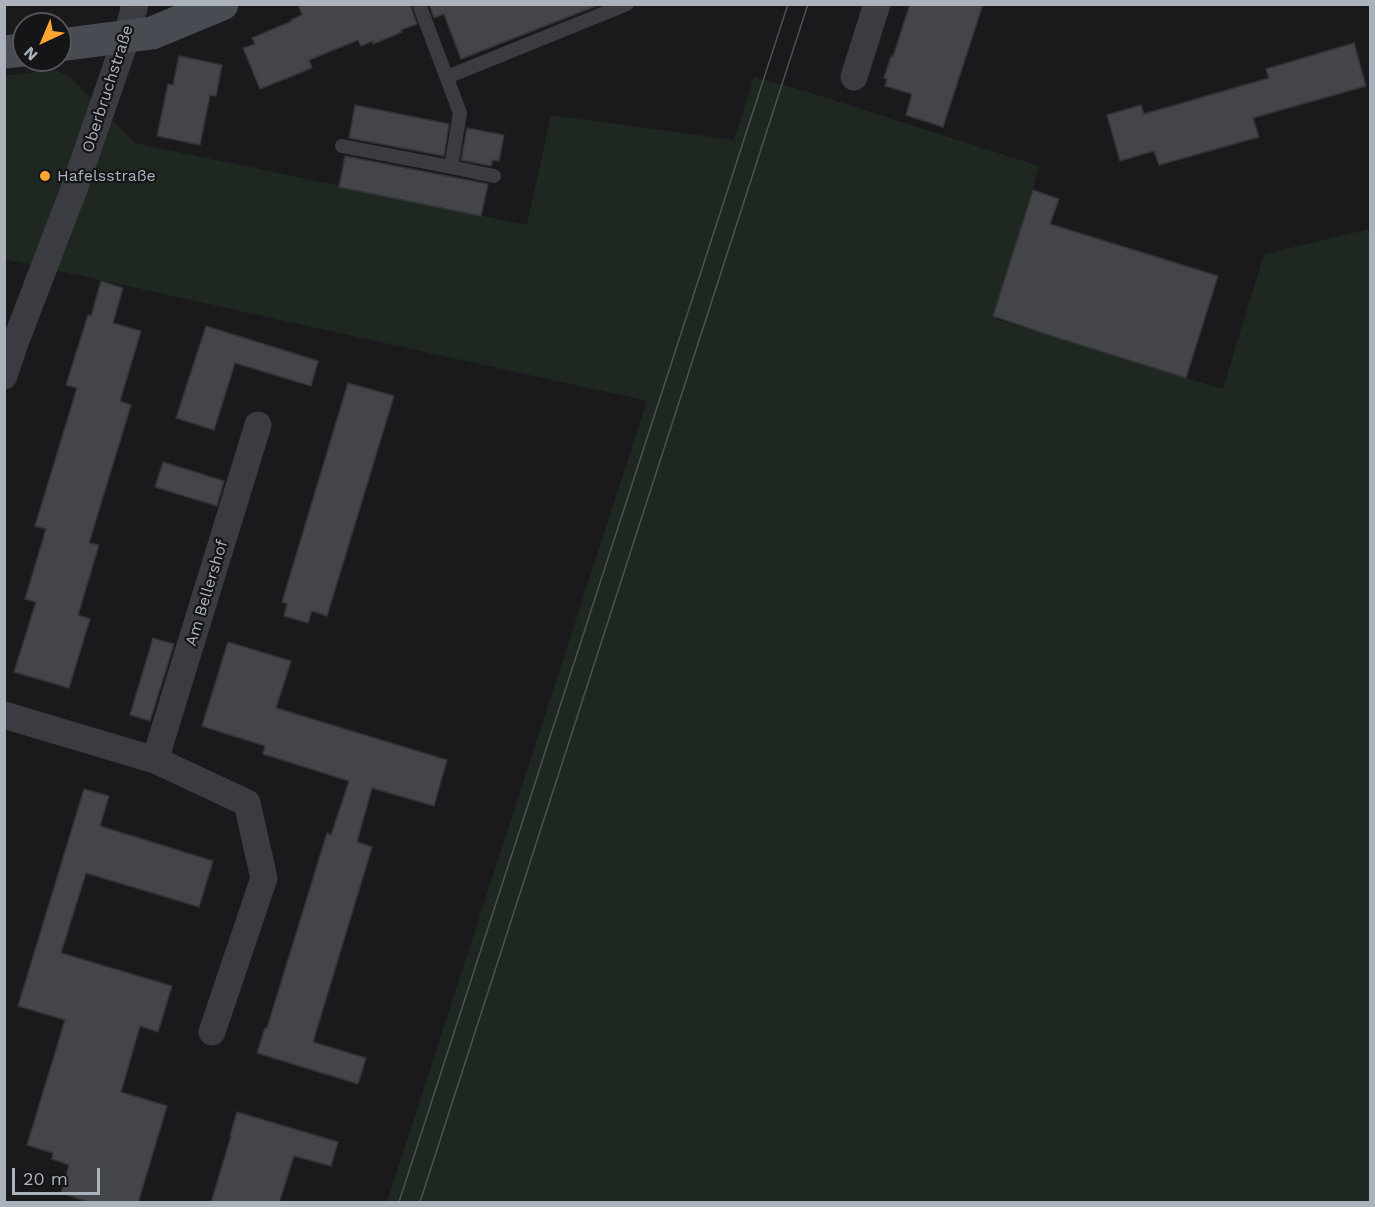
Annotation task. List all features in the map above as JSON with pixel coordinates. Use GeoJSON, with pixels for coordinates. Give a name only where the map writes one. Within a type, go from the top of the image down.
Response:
{"type":"FeatureCollection","features":[{"type":"Feature","properties":{"kind":"main road"},"geometry":{"type":"LineString","coordinates":[[72,43],[152,33],[222,4]]}},
{"type":"Feature","properties":{"kind":"street","name":"Oberbruchstraße"},"geometry":{"type":"LineString","coordinates":[[4,376],[74,189],[127,36],[135,4]]}},
{"type":"Feature","properties":{"kind":"street"},"geometry":{"type":"LineString","coordinates":[[854,77],[878,4]]}},
{"type":"Feature","properties":{"kind":"street","name":"Am Bellershof"},"geometry":{"type":"LineString","coordinates":[[155,760],[258,425]]}},
{"type":"Feature","properties":{"kind":"street"},"geometry":{"type":"LineString","coordinates":[[4,715],[155,760],[247,803],[264,878],[212,1032]]}},
{"type":"Feature","properties":{"kind":"lane"},"geometry":{"type":"LineString","coordinates":[[419,4],[460,113],[451,167]]}},
{"type":"Feature","properties":{"kind":"lane"},"geometry":{"type":"LineString","coordinates":[[447,77],[627,4]]}},
{"type":"Feature","properties":{"kind":"lane"},"geometry":{"type":"LineString","coordinates":[[342,146],[494,176]]}},
{"type":"Feature","properties":{"kind":"shaded area"},"geometry":{"type":"Polygon","coordinates":[[[59,72],[71,78],[135,143],[527,225],[551,115],[734,140],[754,77],[1039,166],[996,319],[1223,389],[1264,254],[1370,229],[1370,1202],[387,1202],[647,401],[5,259],[4,76],[59,72]]]}},
{"type":"Feature","properties":{"kind":"building"},"geometry":{"type":"Polygon","coordinates":[[[298,4],[410,4],[417,24],[373,44],[373,41],[361,46],[358,40],[309,60],[312,68],[260,89],[243,48],[255,44],[252,38],[302,15],[298,4]]]}},
{"type":"Feature","properties":{"kind":"building"},"geometry":{"type":"Polygon","coordinates":[[[429,4],[596,4],[596,6],[461,59],[444,14],[434,18],[429,4]]]}},
{"type":"Feature","properties":{"kind":"building"},"geometry":{"type":"Polygon","coordinates":[[[910,4],[983,4],[943,127],[906,115],[912,94],[885,86],[887,79],[884,78],[910,4]]]}},
{"type":"Feature","properties":{"kind":"building"},"geometry":{"type":"Polygon","coordinates":[[[1354,43],[1366,86],[1253,118],[1259,137],[1159,165],[1154,151],[1120,161],[1107,115],[1141,105],[1144,114],[1269,78],[1266,69],[1354,43]]]}},
{"type":"Feature","properties":{"kind":"building"},"geometry":{"type":"Polygon","coordinates":[[[179,56],[222,65],[216,96],[210,95],[200,145],[157,136],[168,84],[173,85],[179,56]]]}},
{"type":"Feature","properties":{"kind":"building"},"geometry":{"type":"Polygon","coordinates":[[[355,105],[449,124],[444,156],[349,138],[355,105]]]}},
{"type":"Feature","properties":{"kind":"building"},"geometry":{"type":"Polygon","coordinates":[[[467,128],[504,135],[499,161],[493,160],[491,166],[461,160],[467,128]]]}},
{"type":"Feature","properties":{"kind":"building"},"geometry":{"type":"Polygon","coordinates":[[[345,156],[488,184],[481,216],[339,187],[345,156]]]}},
{"type":"Feature","properties":{"kind":"building"},"geometry":{"type":"Polygon","coordinates":[[[1033,190],[1059,199],[1050,224],[1218,276],[1186,378],[993,316],[1033,190]]]}},
{"type":"Feature","properties":{"kind":"building"},"geometry":{"type":"Polygon","coordinates":[[[101,281],[123,288],[113,323],[141,331],[120,401],[131,405],[89,543],[99,545],[78,615],[90,619],[69,688],[14,672],[36,602],[25,599],[46,529],[35,526],[77,388],[66,385],[101,281]]]}},
{"type":"Feature","properties":{"kind":"building"},"geometry":{"type":"Polygon","coordinates":[[[206,326],[318,361],[311,386],[235,363],[214,430],[176,418],[206,326]]]}},
{"type":"Feature","properties":{"kind":"building"},"geometry":{"type":"Polygon","coordinates":[[[348,383],[394,396],[327,616],[312,611],[308,623],[284,616],[287,604],[282,602],[348,383]]]}},
{"type":"Feature","properties":{"kind":"building"},"geometry":{"type":"Polygon","coordinates":[[[163,462],[224,481],[217,506],[155,487],[163,462]]]}},
{"type":"Feature","properties":{"kind":"building"},"geometry":{"type":"Polygon","coordinates":[[[153,638],[174,644],[150,721],[130,715],[153,638]]]}},
{"type":"Feature","properties":{"kind":"building"},"geometry":{"type":"Polygon","coordinates":[[[228,642],[291,661],[276,708],[447,760],[434,806],[372,788],[357,842],[372,847],[313,1042],[366,1058],[358,1084],[257,1053],[265,1028],[267,1028],[327,833],[331,835],[349,781],[263,754],[265,746],[202,726],[228,642]]]}},
{"type":"Feature","properties":{"kind":"building"},"geometry":{"type":"Polygon","coordinates":[[[84,789],[109,796],[100,826],[213,861],[199,907],[86,873],[61,953],[172,986],[158,1032],[140,1026],[121,1092],[167,1106],[138,1203],[92,1203],[61,1193],[69,1165],[52,1159],[53,1153],[27,1145],[65,1020],[18,1006],[84,789]]]}},
{"type":"Feature","properties":{"kind":"building"},"geometry":{"type":"Polygon","coordinates":[[[237,1112],[338,1142],[331,1166],[294,1156],[279,1203],[211,1203],[237,1112]]]}},
{"type":"Feature","properties":{"kind":"tram line"},"geometry":{"type":"LineString","coordinates":[[399,1202],[788,4]]}},
{"type":"Feature","properties":{"kind":"tram line"},"geometry":{"type":"LineString","coordinates":[[420,1202],[808,4]]}},
{"type":"Feature","properties":{"kind":"place","name":"Hafelsstraße"},"geometry":{"type":"Point","coordinates":[45,176]}}]}
